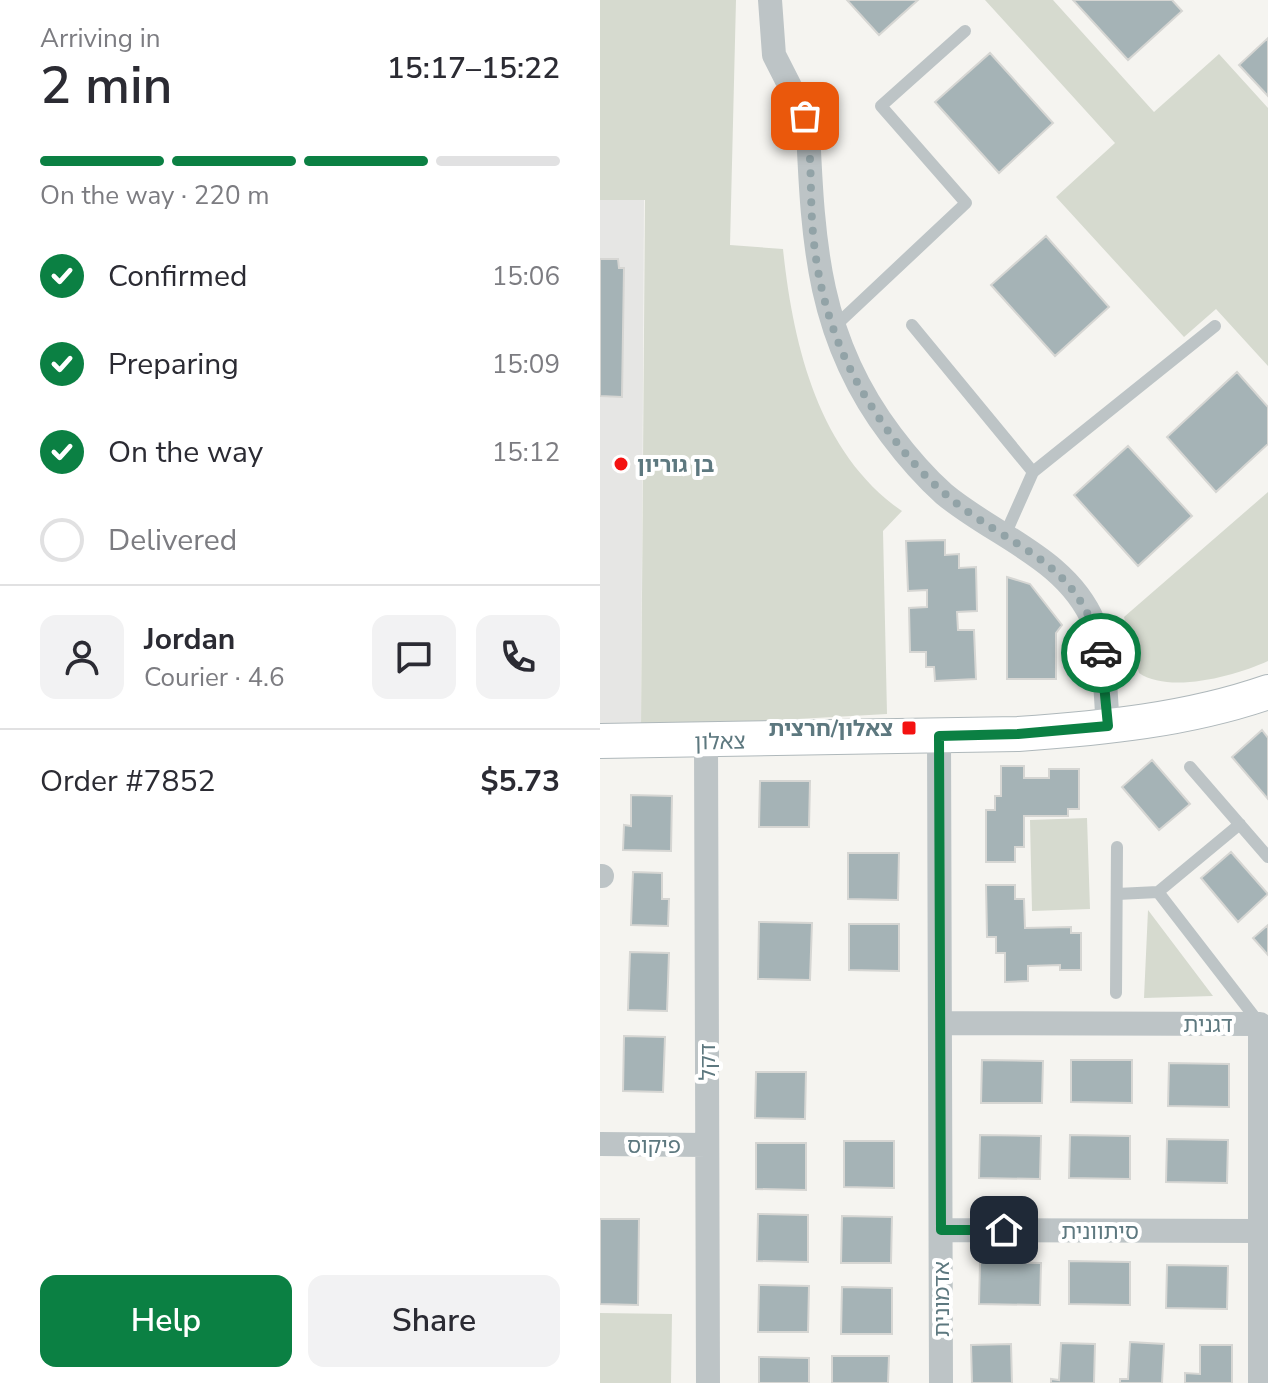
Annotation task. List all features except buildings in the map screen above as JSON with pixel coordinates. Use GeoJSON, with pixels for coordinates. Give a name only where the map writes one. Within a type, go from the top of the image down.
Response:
{"type":"FeatureCollection","features":[{"type":"Feature","properties":{"kind":"street"},"geometry":{"type":"LineString","coordinates":[[770,0],[774,55],[805,116],[808,129],[815,258],[832,329],[846,361],[891,435],[944,493],[1064,577],[1084,603],[1095,625],[1102,658],[1108,726]]}},
{"type":"Feature","properties":{"kind":"street","name":"צאלון"},"geometry":{"type":"LineString","coordinates":[[600,741],[1018,734],[1108,726],[1189,714],[1268,692]]}},
{"type":"Feature","properties":{"kind":"street","name":"אדמונית"},"geometry":{"type":"LineString","coordinates":[[939,736],[941,1383]]}},
{"type":"Feature","properties":{"kind":"street","name":"דקל"},"geometry":{"type":"LineString","coordinates":[[706,741],[708,1383]]}},
{"type":"Feature","properties":{"kind":"street","name":"דגנית"},"geometry":{"type":"LineString","coordinates":[[940,1023],[1260,1024],[1264,1097],[1260,1231],[1264,1314],[1260,1383]]}},
{"type":"Feature","properties":{"kind":"street","name":"פיקוס"},"geometry":{"type":"LineString","coordinates":[[600,1144],[707,1145]]}},
{"type":"Feature","properties":{"kind":"street","name":"סיתוונית"},"geometry":{"type":"LineString","coordinates":[[941,1230],[1260,1231]]}},
{"type":"Feature","properties":{"kind":"lane"},"geometry":{"type":"LineString","coordinates":[[832,329],[966,203],[881,106],[965,31]]}},
{"type":"Feature","properties":{"kind":"lane"},"geometry":{"type":"LineString","coordinates":[[912,325],[1033,472]]}},
{"type":"Feature","properties":{"kind":"lane"},"geometry":{"type":"LineString","coordinates":[[1005,535],[1033,472],[1215,326]]}},
{"type":"Feature","properties":{"kind":"lane"},"geometry":{"type":"LineString","coordinates":[[1190,767],[1268,857]]}},
{"type":"Feature","properties":{"kind":"lane"},"geometry":{"type":"LineString","coordinates":[[1117,894],[1158,892],[1240,824]]}},
{"type":"Feature","properties":{"kind":"lane"},"geometry":{"type":"LineString","coordinates":[[1116,993],[1117,847]]}},
{"type":"Feature","properties":{"kind":"lane"},"geometry":{"type":"LineString","coordinates":[[1158,892],[1260,1024]]}},
{"type":"Feature","properties":{"kind":"shaded area"},"geometry":{"type":"Polygon","coordinates":[[[600,0],[736,0],[730,245],[783,249],[803,358],[830,428],[849,459],[873,487],[902,511],[883,531],[887,714],[641,728],[645,200],[600,200],[600,0]]]}},
{"type":"Feature","properties":{"kind":"shaded area"},"geometry":{"type":"Polygon","coordinates":[[[985,0],[1053,0],[1154,112],[1219,54],[1268,108],[1268,366],[1216,309],[1184,337],[1056,197],[1115,143],[985,0]]]}},
{"type":"Feature","properties":{"kind":"shaded area","name":"בן גוריון"},"geometry":{"type":"Polygon","coordinates":[[[600,200],[644,200],[641,728],[600,727],[600,200]]]}},
{"type":"Feature","properties":{"kind":"shaded area"},"geometry":{"type":"Polygon","coordinates":[[[1268,492],[1268,661],[1221,677],[1185,682],[1152,679],[1139,673],[1124,617],[1268,492]]]}},
{"type":"Feature","properties":{"kind":"shaded area"},"geometry":{"type":"Polygon","coordinates":[[[1087,818],[1090,909],[1032,911],[1030,820],[1087,818]]]}},
{"type":"Feature","properties":{"kind":"shaded area"},"geometry":{"type":"Polygon","coordinates":[[[1148,910],[1213,996],[1144,998],[1148,910]]]}},
{"type":"Feature","properties":{"kind":"shaded area"},"geometry":{"type":"Polygon","coordinates":[[[600,1313],[672,1314],[671,1383],[600,1383],[600,1313]]]}},
{"type":"Feature","properties":{"kind":"way so far"},"geometry":{"type":"LineString","coordinates":[[805,116],[815,258],[821,288],[832,329],[869,403],[891,435],[944,493],[1064,577],[1084,603],[1095,625],[1101,653]]}},
{"type":"Feature","properties":{"kind":"place","name":"בן גוריון"},"geometry":{"type":"Point","coordinates":[621,464]}},
{"type":"Feature","properties":{"kind":"place","name":"צאלון/חרצית"},"geometry":{"type":"Point","coordinates":[909,728]}},
{"type":"Feature","properties":{"kind":"route"},"geometry":{"type":"LineString","coordinates":[[1004,1230],[941,1230],[939,736],[1018,734],[1108,726],[1101,653]]}}]}
